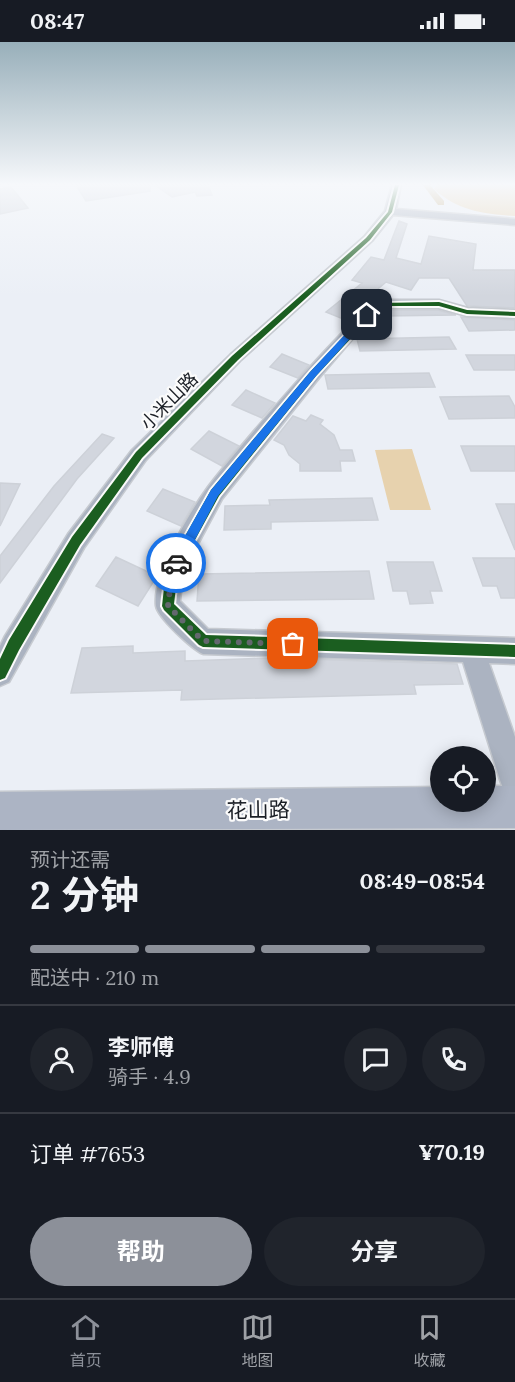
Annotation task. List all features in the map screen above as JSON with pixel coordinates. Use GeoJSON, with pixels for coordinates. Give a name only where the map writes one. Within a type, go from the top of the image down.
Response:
{"type":"FeatureCollection","features":[{"type":"Feature","properties":{"kind":"main road","name":"花山路"},"geometry":{"type":"LineString","coordinates":[[0,813],[515,807]]}},
{"type":"Feature","properties":{"kind":"street","name":"小米山路"},"geometry":{"type":"LineString","coordinates":[[0,673],[14,645],[76,541],[139,455],[235,358],[368,239],[382,222]]}},
{"type":"Feature","properties":{"kind":"street"},"geometry":{"type":"LineString","coordinates":[[515,314],[467,312],[439,304],[381,304],[354,327],[353,331],[313,374],[215,493],[172,570],[168,606],[203,641],[515,651]]}},
{"type":"Feature","properties":{"kind":"street"},"geometry":{"type":"LineString","coordinates":[[472,651],[515,780]]}},
{"type":"Feature","properties":{"kind":"shaded area"},"geometry":{"type":"Polygon","coordinates":[[[412,449],[431,510],[390,510],[375,450],[412,449]]]}},
{"type":"Feature","properties":{"kind":"building"},"geometry":{"type":"Polygon","coordinates":[[[399,222],[407,224],[396,258],[421,264],[429,236],[476,244],[473,270],[515,270],[515,308],[467,306],[449,278],[419,278],[411,290],[386,282],[343,319],[326,312],[362,283],[352,280],[371,257],[384,260],[399,222]]]}},
{"type":"Feature","properties":{"kind":"building"},"geometry":{"type":"Polygon","coordinates":[[[385,310],[438,310],[456,315],[384,316],[382,313],[385,310]]]}},
{"type":"Feature","properties":{"kind":"building"},"geometry":{"type":"Polygon","coordinates":[[[461,317],[515,320],[515,330],[469,331],[461,317]]]}},
{"type":"Feature","properties":{"kind":"building"},"geometry":{"type":"Polygon","coordinates":[[[449,337],[456,349],[360,351],[357,339],[449,337]]]}},
{"type":"Feature","properties":{"kind":"building"},"geometry":{"type":"Polygon","coordinates":[[[282,354],[309,365],[298,378],[270,367],[282,354]]]}},
{"type":"Feature","properties":{"kind":"building"},"geometry":{"type":"Polygon","coordinates":[[[466,355],[515,355],[515,370],[474,370],[466,355]]]}},
{"type":"Feature","properties":{"kind":"building"},"geometry":{"type":"Polygon","coordinates":[[[429,373],[435,387],[328,389],[325,375],[429,373]]]}},
{"type":"Feature","properties":{"kind":"building"},"geometry":{"type":"Polygon","coordinates":[[[246,390],[275,403],[262,418],[232,405],[246,390]]]}},
{"type":"Feature","properties":{"kind":"building"},"geometry":{"type":"Polygon","coordinates":[[[509,396],[515,407],[515,418],[449,419],[440,397],[509,396]]]}},
{"type":"Feature","properties":{"kind":"building"},"geometry":{"type":"Polygon","coordinates":[[[311,415],[323,420],[320,424],[334,435],[340,450],[352,450],[355,461],[340,461],[341,471],[300,471],[300,464],[289,455],[284,445],[274,440],[293,416],[306,421],[311,415]]]}},
{"type":"Feature","properties":{"kind":"building"},"geometry":{"type":"Polygon","coordinates":[[[209,431],[239,446],[222,466],[191,449],[209,431]]]}},
{"type":"Feature","properties":{"kind":"building"},"geometry":{"type":"Polygon","coordinates":[[[102,434],[114,438],[77,479],[0,583],[0,556],[54,486],[102,434]]]}},
{"type":"Feature","properties":{"kind":"building"},"geometry":{"type":"Polygon","coordinates":[[[461,446],[515,446],[515,471],[471,471],[461,446]]]}},
{"type":"Feature","properties":{"kind":"building"},"geometry":{"type":"Polygon","coordinates":[[[0,483],[20,484],[0,526],[0,483]]]}},
{"type":"Feature","properties":{"kind":"building"},"geometry":{"type":"Polygon","coordinates":[[[163,489],[195,502],[181,526],[147,511],[163,489]]]}},
{"type":"Feature","properties":{"kind":"building"},"geometry":{"type":"Polygon","coordinates":[[[372,498],[378,520],[271,522],[271,529],[224,530],[225,506],[270,505],[269,500],[372,498]]]}},
{"type":"Feature","properties":{"kind":"building"},"geometry":{"type":"Polygon","coordinates":[[[496,504],[515,504],[515,550],[496,504]]]}},
{"type":"Feature","properties":{"kind":"building"},"geometry":{"type":"Polygon","coordinates":[[[116,557],[157,576],[138,606],[96,586],[116,557]]]}},
{"type":"Feature","properties":{"kind":"building"},"geometry":{"type":"Polygon","coordinates":[[[473,558],[515,558],[515,598],[501,598],[497,586],[483,586],[473,558]]]}},
{"type":"Feature","properties":{"kind":"building"},"geometry":{"type":"Polygon","coordinates":[[[387,562],[433,562],[442,591],[430,591],[433,603],[410,604],[407,591],[393,591],[387,562]]]}},
{"type":"Feature","properties":{"kind":"building"},"geometry":{"type":"Polygon","coordinates":[[[369,571],[374,599],[197,601],[199,574],[369,571]]]}},
{"type":"Feature","properties":{"kind":"building"},"geometry":{"type":"Polygon","coordinates":[[[133,646],[133,653],[185,651],[185,661],[272,658],[457,664],[463,684],[414,685],[416,694],[181,700],[182,690],[71,693],[82,648],[133,646]]]}},
{"type":"Feature","properties":{"kind":"cycle path"},"geometry":{"type":"LineString","coordinates":[[0,673],[14,645],[76,541],[139,455],[235,358],[368,239],[382,222]]}},
{"type":"Feature","properties":{"kind":"cycle path"},"geometry":{"type":"LineString","coordinates":[[515,314],[467,312],[439,304],[381,304],[354,327],[353,331],[313,374],[215,493],[172,570],[168,606],[203,641],[515,651]]}},
{"type":"Feature","properties":{"kind":"way so far"},"geometry":{"type":"LineString","coordinates":[[176,563],[172,570],[168,606],[203,641],[293,644]]}},
{"type":"Feature","properties":{"kind":"route"},"geometry":{"type":"LineString","coordinates":[[176,563],[215,493],[313,374],[367,315]]}}]}
